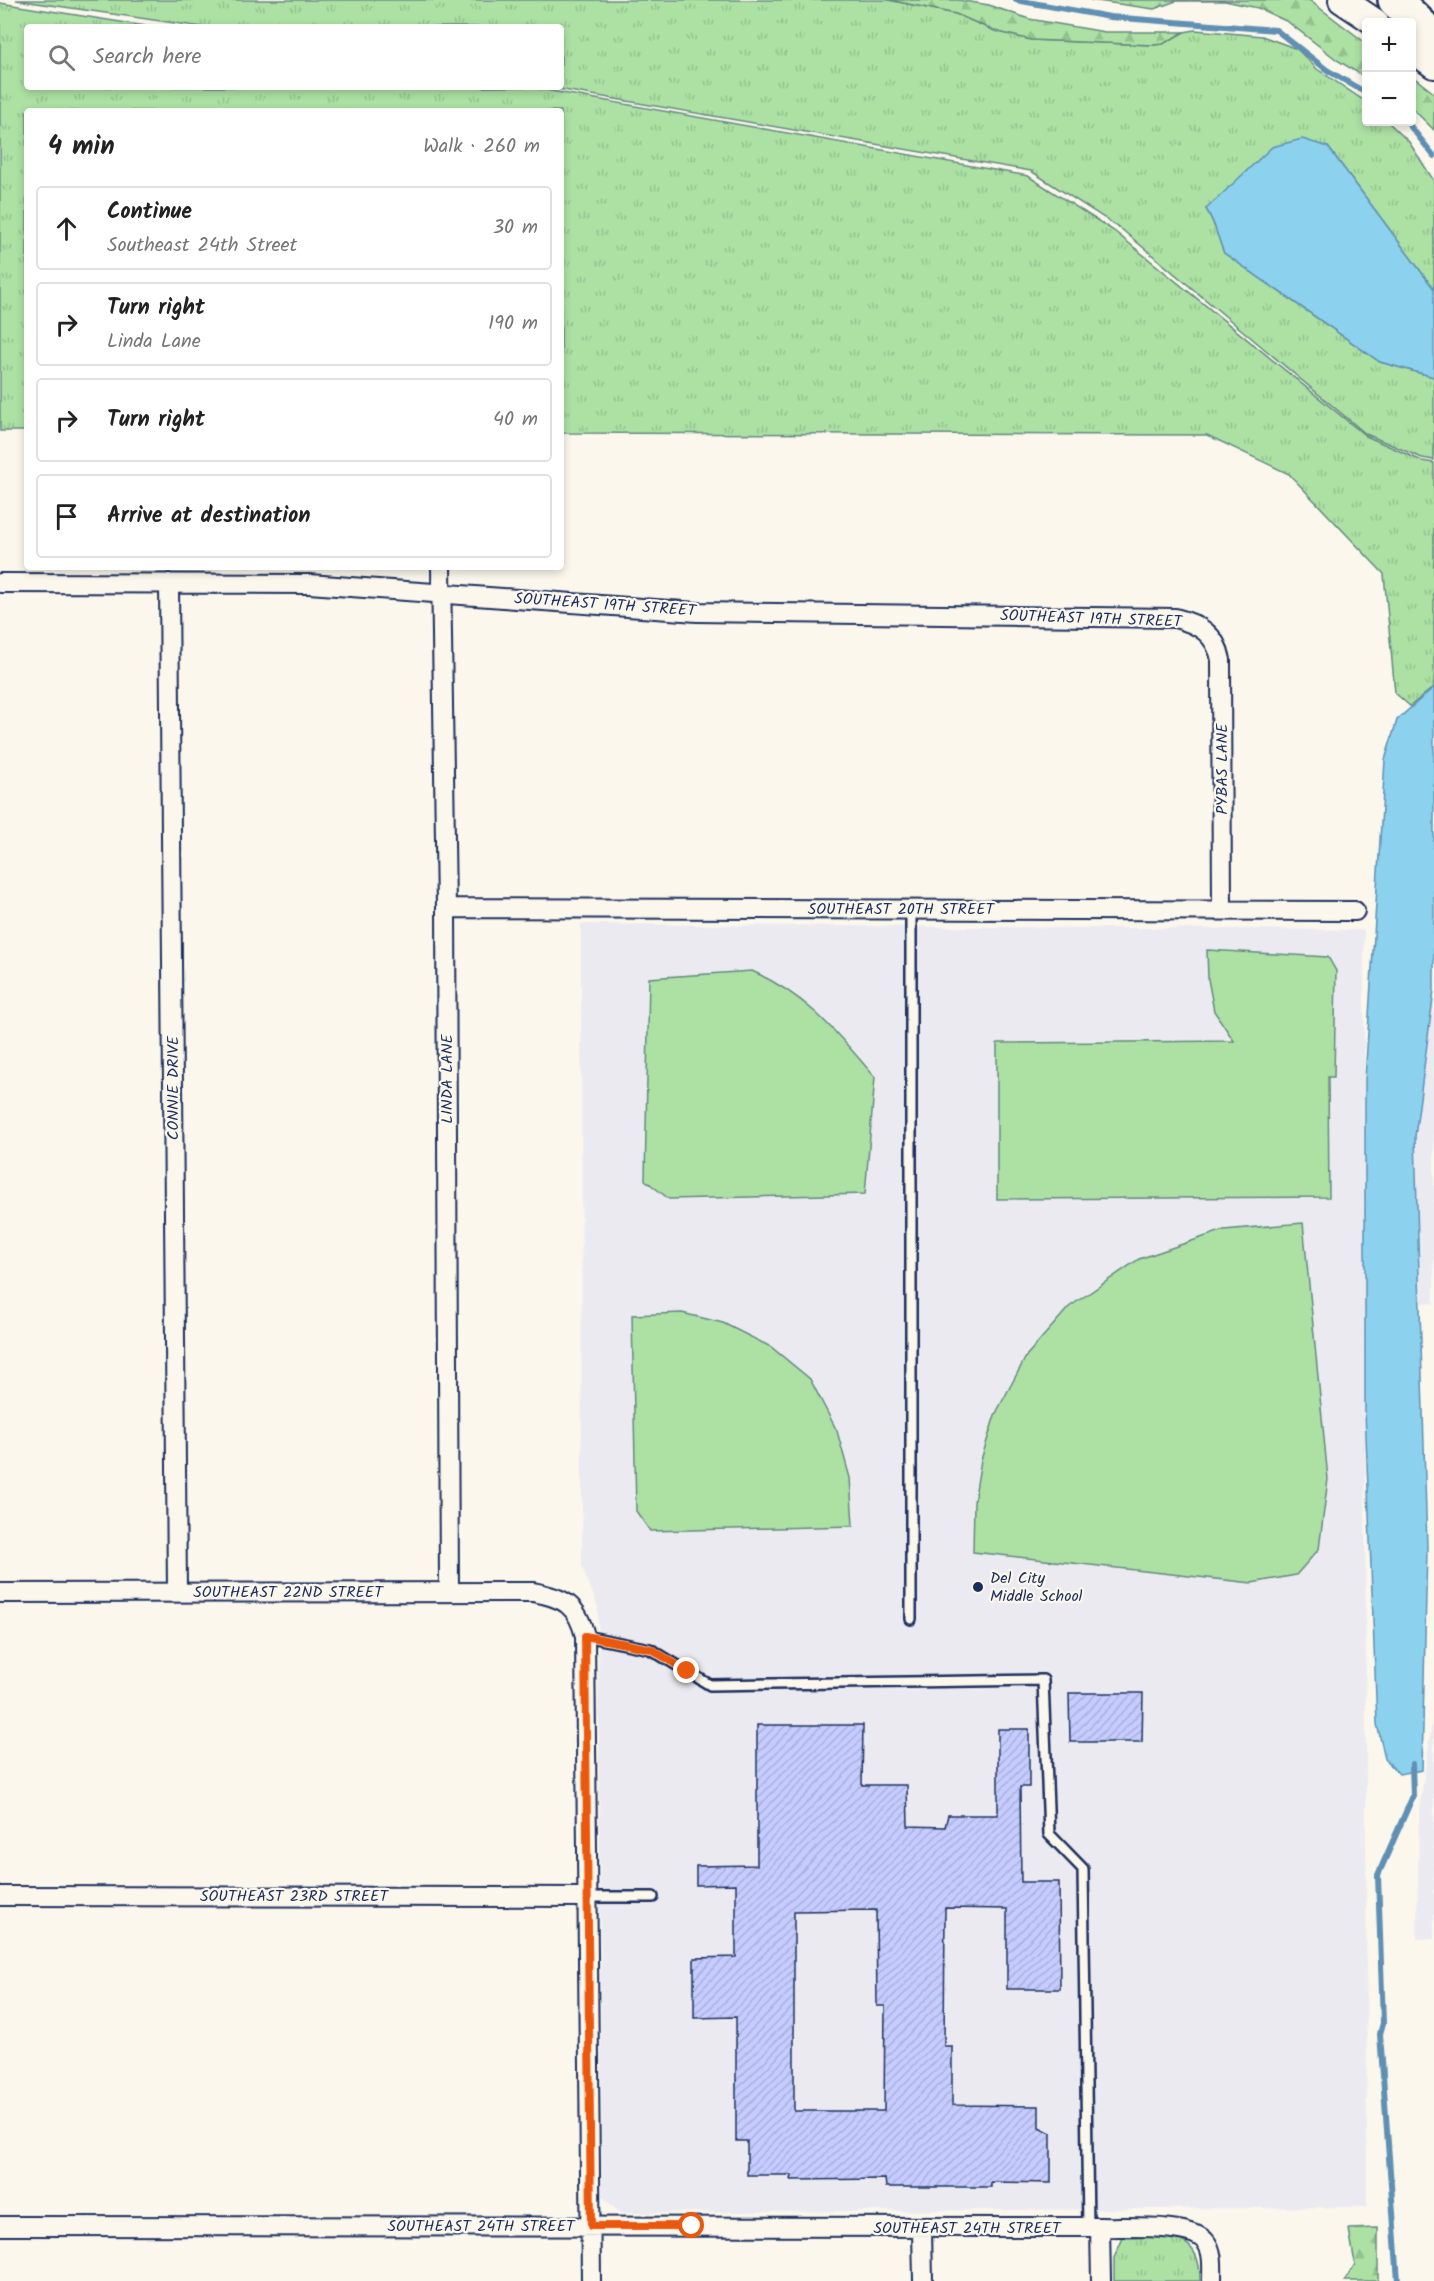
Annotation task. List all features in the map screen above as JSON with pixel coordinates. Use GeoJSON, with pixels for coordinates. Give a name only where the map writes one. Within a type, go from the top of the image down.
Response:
{"type":"FeatureCollection","features":[{"type":"Feature","properties":{"kind":"highway"},"geometry":{"type":"LineString","coordinates":[[1395,0],[1434,38]]}},
{"type":"Feature","properties":{"kind":"street"},"geometry":{"type":"LineString","coordinates":[[1342,0],[1368,18]]}},
{"type":"Feature","properties":{"kind":"street"},"geometry":{"type":"LineString","coordinates":[[1416,52],[1434,65]]}},
{"type":"Feature","properties":{"kind":"street","name":"LINDA LANE"},"geometry":{"type":"LineString","coordinates":[[441,570],[446,908],[449,1591]]}},
{"type":"Feature","properties":{"kind":"street","name":"SOUTHEAST 19TH STREET"},"geometry":{"type":"LineString","coordinates":[[0,583],[309,584],[697,612],[1175,618],[1195,623],[1207,632]]}},
{"type":"Feature","properties":{"kind":"street","name":"CONNIE DRIVE"},"geometry":{"type":"LineString","coordinates":[[169,583],[177,1592]]}},
{"type":"Feature","properties":{"kind":"street","name":"PYBAS LANE"},"geometry":{"type":"LineString","coordinates":[[1207,632],[1219,650],[1221,660],[1222,910]]}},
{"type":"Feature","properties":{"kind":"street","name":"SOUTHEAST 20TH STREET"},"geometry":{"type":"LineString","coordinates":[[446,908],[1355,911]]}},
{"type":"Feature","properties":{"kind":"street","name":"SOUTHEAST 22ND STREET"},"geometry":{"type":"LineString","coordinates":[[0,1593],[533,1592],[552,1596],[573,1606],[581,1619],[585,1636]]}},
{"type":"Feature","properties":{"kind":"street"},"geometry":{"type":"LineString","coordinates":[[585,1636],[591,2281]]}},
{"type":"Feature","properties":{"kind":"street","name":"SOUTHEAST 23RD STREET"},"geometry":{"type":"LineString","coordinates":[[0,1896],[587,1896]]}},
{"type":"Feature","properties":{"kind":"street","name":"SOUTHEAST 24TH STREET"},"geometry":{"type":"LineString","coordinates":[[0,2226],[591,2226],[1183,2230],[1204,2240],[1212,2254],[1212,2281]]}},
{"type":"Feature","properties":{"kind":"street"},"geometry":{"type":"LineString","coordinates":[[1094,2228],[1101,2281]]}},
{"type":"Feature","properties":{"kind":"street"},"geometry":{"type":"LineString","coordinates":[[922,2229],[923,2281]]}},
{"type":"Feature","properties":{"kind":"lane"},"geometry":{"type":"LineString","coordinates":[[911,1619],[912,909]]}},
{"type":"Feature","properties":{"kind":"lane"},"geometry":{"type":"LineString","coordinates":[[585,1636],[651,1649],[710,1684],[1043,1680],[1049,1834],[1083,1869],[1094,2228]]}},
{"type":"Feature","properties":{"kind":"lane"},"geometry":{"type":"LineString","coordinates":[[587,1896],[653,1897]]}},
{"type":"Feature","properties":{"kind":"shaded area","name":"Del City Middle School"},"geometry":{"type":"Polygon","coordinates":[[[581,924],[1364,930],[1367,2207],[620,2213],[602,2196],[598,1607],[582,1567],[581,924]]]}},
{"type":"Feature","properties":{"kind":"shaded area"},"geometry":{"type":"Polygon","coordinates":[[[1434,990],[1434,1303],[1421,1303],[1415,1137],[1434,990]]]}},
{"type":"Feature","properties":{"kind":"shaded area"},"geometry":{"type":"Polygon","coordinates":[[[1434,1710],[1434,1939],[1417,1939],[1419,1811],[1434,1710]]]}},
{"type":"Feature","properties":{"kind":"green space"},"geometry":{"type":"Polygon","coordinates":[[[16,0],[889,0],[956,14],[995,31],[1031,40],[1153,45],[1163,44],[1184,32],[1195,30],[1262,36],[1297,49],[1317,69],[1362,99],[1362,126],[1392,126],[1409,142],[1434,181],[1434,289],[1328,147],[1206,209],[1224,253],[1380,362],[1434,377],[1434,460],[1422,458],[1366,434],[1120,228],[1031,171],[563,90],[564,24],[181,24],[16,0]]]}},
{"type":"Feature","properties":{"kind":"green space"},"geometry":{"type":"Polygon","coordinates":[[[889,0],[958,0],[989,5],[1029,19],[1105,32],[1184,32],[1163,44],[1153,45],[1031,40],[995,31],[956,14],[889,0]]]}},
{"type":"Feature","properties":{"kind":"green space"},"geometry":{"type":"Polygon","coordinates":[[[1090,0],[1309,0],[1362,40],[1362,76],[1337,60],[1288,22],[1258,8],[1225,1],[1176,1],[1154,9],[1090,0]]]}},
{"type":"Feature","properties":{"kind":"green space"},"geometry":{"type":"Polygon","coordinates":[[[0,3],[133,24],[24,24],[24,90],[546,90],[1028,176],[1114,231],[1366,436],[1422,461],[1434,463],[1434,687],[1410,706],[1395,693],[1384,574],[1289,474],[1207,435],[564,433],[564,108],[24,108],[24,431],[0,431],[0,3]]]}},
{"type":"Feature","properties":{"kind":"green space"},"geometry":{"type":"Polygon","coordinates":[[[1416,79],[1434,93],[1434,130],[1416,112],[1416,79]]]}},
{"type":"Feature","properties":{"kind":"green space"},"geometry":{"type":"Polygon","coordinates":[[[1207,950],[1328,957],[1336,971],[1334,1077],[1328,1077],[1329,1197],[997,1199],[997,1043],[1234,1041],[1214,1011],[1208,979],[1207,950]]]}},
{"type":"Feature","properties":{"kind":"green space"},"geometry":{"type":"Polygon","coordinates":[[[752,971],[772,981],[805,1004],[834,1030],[875,1077],[865,1194],[669,1199],[645,1180],[649,978],[752,971]]]}},
{"type":"Feature","properties":{"kind":"green space"},"geometry":{"type":"Polygon","coordinates":[[[1303,1223],[1328,1479],[1319,1549],[1296,1575],[1252,1583],[973,1552],[974,1502],[981,1460],[995,1415],[1027,1355],[1069,1307],[1139,1259],[1224,1230],[1303,1223]]]}},
{"type":"Feature","properties":{"kind":"green space"},"geometry":{"type":"Polygon","coordinates":[[[682,1313],[723,1323],[771,1347],[810,1379],[837,1431],[850,1478],[853,1526],[650,1531],[636,1511],[632,1315],[682,1313]]]}},
{"type":"Feature","properties":{"kind":"green space"},"geometry":{"type":"Polygon","coordinates":[[[1378,2228],[1378,2281],[1345,2281],[1355,2264],[1349,2229],[1378,2228]]]}},
{"type":"Feature","properties":{"kind":"green space"},"geometry":{"type":"Polygon","coordinates":[[[1165,2237],[1186,2244],[1194,2252],[1199,2264],[1200,2281],[1114,2281],[1114,2258],[1123,2238],[1165,2237]]]}},
{"type":"Feature","properties":{"kind":"water"},"geometry":{"type":"Polygon","coordinates":[[[1302,139],[1328,147],[1434,289],[1434,377],[1380,362],[1224,253],[1206,209],[1272,147],[1302,139]]]}},
{"type":"Feature","properties":{"kind":"water"},"geometry":{"type":"Polygon","coordinates":[[[1434,687],[1434,990],[1415,1137],[1427,1548],[1422,1770],[1399,1774],[1385,1759],[1377,1724],[1365,1410],[1365,1080],[1385,760],[1397,720],[1434,687]]]}},
{"type":"Feature","properties":{"kind":"building"},"geometry":{"type":"Polygon","coordinates":[[[1069,1693],[1143,1693],[1142,1742],[1070,1742],[1069,1693]]]}},
{"type":"Feature","properties":{"kind":"building"},"geometry":{"type":"Polygon","coordinates":[[[757,1725],[863,1725],[862,1785],[907,1785],[908,1826],[945,1827],[948,1815],[998,1815],[998,1729],[1029,1729],[1029,1787],[1020,1787],[1021,1882],[1059,1882],[1060,1989],[1007,1989],[1007,1909],[945,1908],[944,2046],[952,2046],[952,2105],[1039,2106],[1039,2127],[1051,2133],[1051,2183],[991,2182],[991,2187],[886,2187],[885,2179],[791,2180],[792,2175],[747,2175],[747,2141],[736,2141],[736,2017],[694,2018],[694,1958],[736,1957],[736,1884],[696,1885],[696,1866],[757,1865],[757,1725]],[[876,1910],[794,1911],[794,2111],[884,2111],[885,2006],[877,2006],[876,1910]]]}},
{"type":"Feature","properties":{"kind":"waterway"},"geometry":{"type":"LineString","coordinates":[[1016,0],[1110,17],[1276,30],[1327,70],[1362,91]]}},
{"type":"Feature","properties":{"kind":"waterway"},"geometry":{"type":"LineString","coordinates":[[1410,126],[1434,156]]}},
{"type":"Feature","properties":{"kind":"waterway"},"geometry":{"type":"LineString","coordinates":[[1398,2281],[1380,2034],[1383,2023],[1378,1875],[1413,1796],[1412,1764]]}},
{"type":"Feature","properties":{"kind":"place","name":"Del City Middle School"},"geometry":{"type":"Point","coordinates":[978,1587]}},
{"type":"Feature","properties":{"kind":"route"},"geometry":{"type":"LineString","coordinates":[[687,1671],[651,1649],[585,1636],[591,2226],[692,2226]]}}]}
